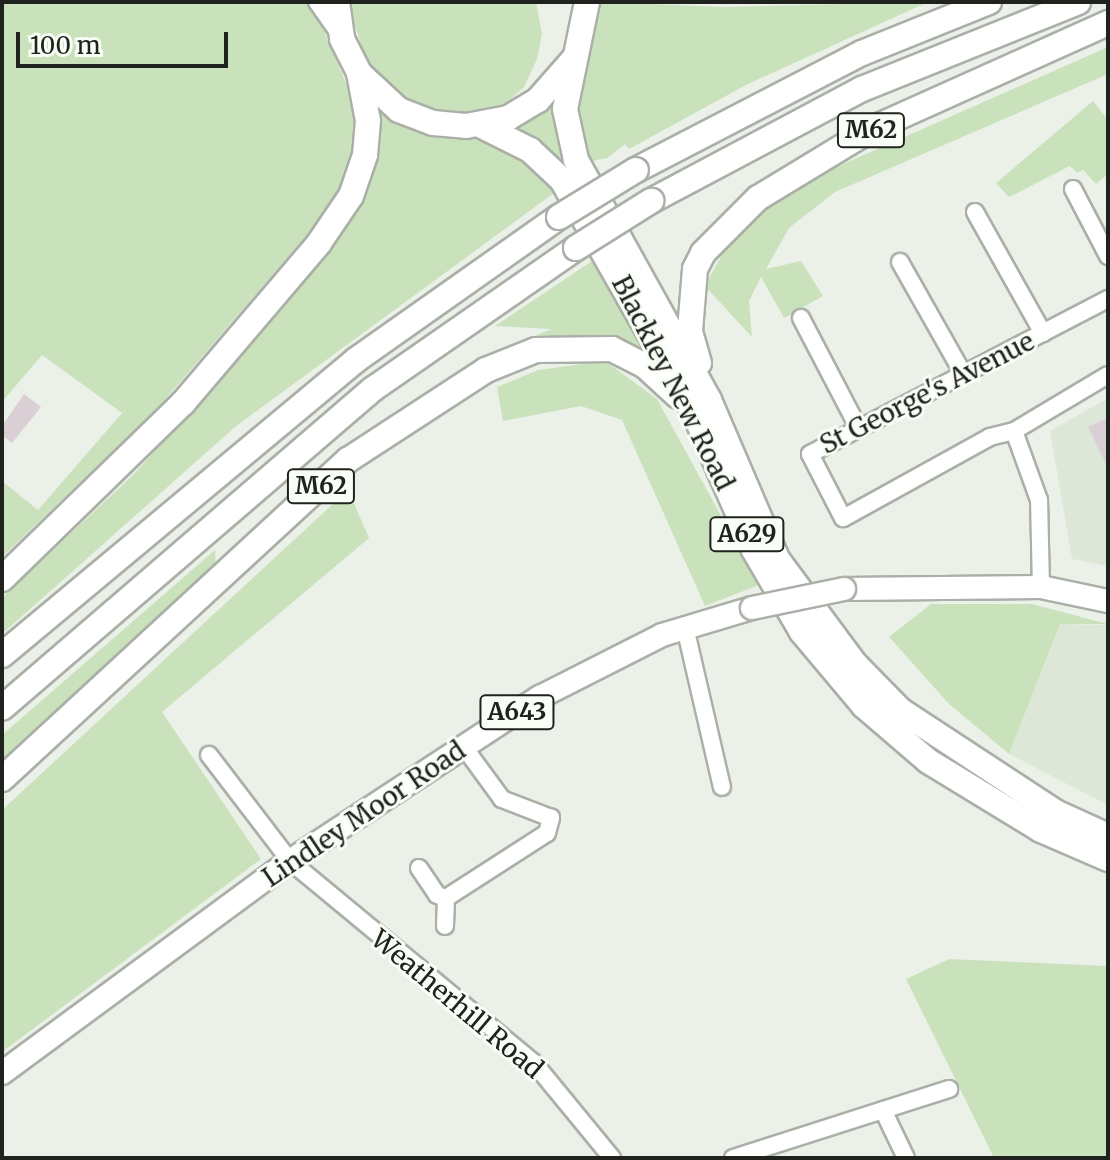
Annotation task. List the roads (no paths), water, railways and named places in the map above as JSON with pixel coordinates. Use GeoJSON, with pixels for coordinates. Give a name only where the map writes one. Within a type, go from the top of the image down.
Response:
{"type":"FeatureCollection","features":[{"type":"Feature","properties":{"kind":"highway","name":"Blackley New Road"},"geometry":{"type":"LineString","coordinates":[[337,2],[342,39],[359,73],[407,114],[451,126],[480,125],[531,106],[574,59]]}},
{"type":"Feature","properties":{"kind":"highway","name":"Blackley New Road"},"geometry":{"type":"LineString","coordinates":[[587,2],[565,109],[576,160],[777,559],[855,664],[900,710],[955,750],[1108,836]]}},
{"type":"Feature","properties":{"kind":"highway","name":"M62"},"geometry":{"type":"LineString","coordinates":[[2,655],[356,360],[559,217],[636,170],[862,53],[989,2]]}},
{"type":"Feature","properties":{"kind":"highway","name":"M62"},"geometry":{"type":"LineString","coordinates":[[2,708],[373,389],[576,248],[651,201],[862,89],[1078,2]]}},
{"type":"Feature","properties":{"kind":"highway","name":"M62"},"geometry":{"type":"LineString","coordinates":[[700,404],[690,331],[690,287],[703,253],[758,198],[872,129],[1108,23]]}},
{"type":"Feature","properties":{"kind":"highway"},"geometry":{"type":"LineString","coordinates":[[2,579],[183,403],[319,243],[351,196],[365,155],[368,121],[359,73]]}},
{"type":"Feature","properties":{"kind":"highway","name":"Blackley New Road"},"geometry":{"type":"LineString","coordinates":[[480,125],[530,150],[562,180],[700,404],[754,550],[802,632],[864,706],[928,761],[1041,830],[1108,859]]}},
{"type":"Feature","properties":{"kind":"highway","name":"M62"},"geometry":{"type":"LineString","coordinates":[[2,779],[348,460],[486,370],[536,350],[612,349],[644,365],[700,404]]}},
{"type":"Feature","properties":{"kind":"main road","name":"Lindley Moor Road"},"geometry":{"type":"LineString","coordinates":[[2,1073],[290,861],[540,697],[685,627],[752,608],[844,589],[1041,587],[1108,601]]}},
{"type":"Feature","properties":{"kind":"street"},"geometry":{"type":"LineString","coordinates":[[317,2],[342,39]]}},
{"type":"Feature","properties":{"kind":"street"},"geometry":{"type":"LineString","coordinates":[[1073,189],[1108,256]]}},
{"type":"Feature","properties":{"kind":"street"},"geometry":{"type":"LineString","coordinates":[[975,212],[1043,333]]}},
{"type":"Feature","properties":{"kind":"street"},"geometry":{"type":"LineString","coordinates":[[901,262],[964,375]]}},
{"type":"Feature","properties":{"kind":"street","name":"St George's Avenue"},"geometry":{"type":"LineString","coordinates":[[1014,431],[990,437],[843,518],[810,454],[1108,299]]}},
{"type":"Feature","properties":{"kind":"street"},"geometry":{"type":"LineString","coordinates":[[801,318],[859,429]]}},
{"type":"Feature","properties":{"kind":"street"},"geometry":{"type":"LineString","coordinates":[[1041,587],[1039,500],[1014,431],[1108,375]]}},
{"type":"Feature","properties":{"kind":"street"},"geometry":{"type":"LineString","coordinates":[[685,627],[722,787]]}},
{"type":"Feature","properties":{"kind":"street"},"geometry":{"type":"LineString","coordinates":[[419,868],[437,895],[446,898],[542,840],[551,818],[502,799],[464,747]]}},
{"type":"Feature","properties":{"kind":"street","name":"Weatherhill Road"},"geometry":{"type":"LineString","coordinates":[[209,755],[290,861],[534,1063],[612,1158]]}},
{"type":"Feature","properties":{"kind":"street"},"geometry":{"type":"LineString","coordinates":[[445,926],[446,898]]}},
{"type":"Feature","properties":{"kind":"street"},"geometry":{"type":"LineString","coordinates":[[733,1158],[949,1089]]}},
{"type":"Feature","properties":{"kind":"street"},"geometry":{"type":"LineString","coordinates":[[883,1110],[906,1158]]}}]}
